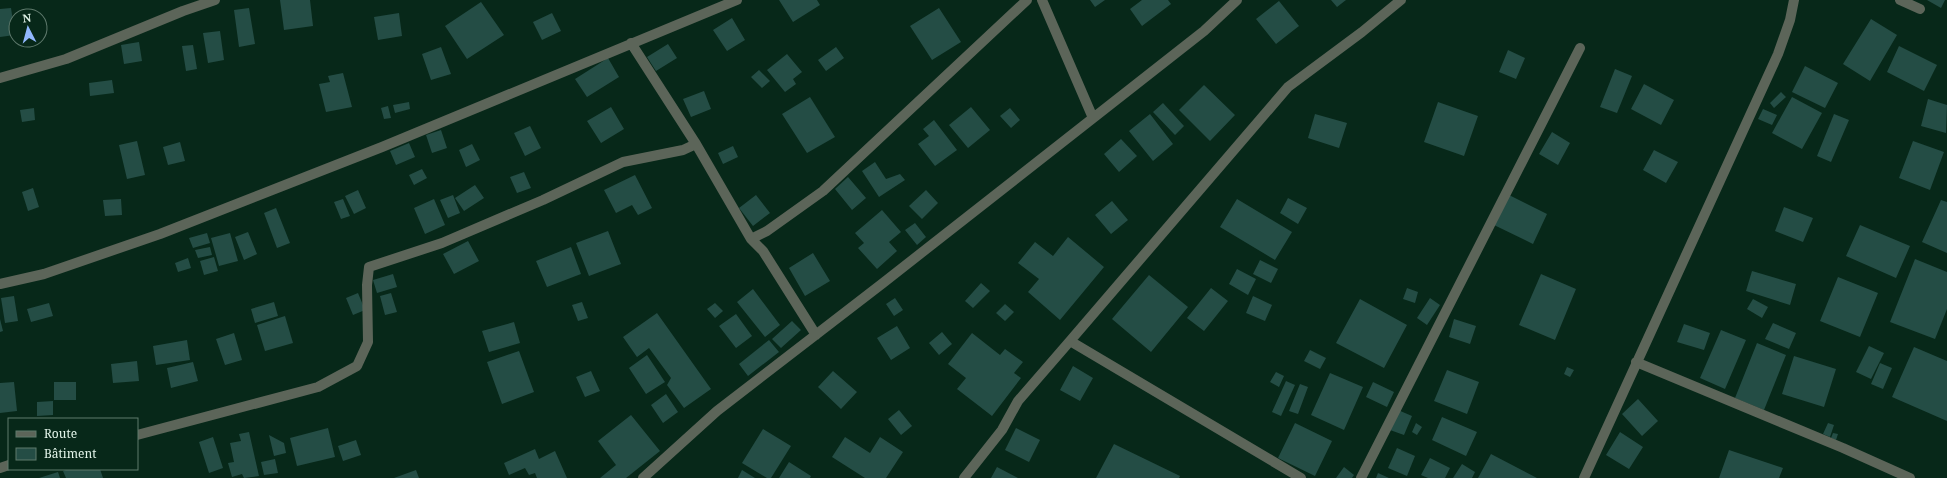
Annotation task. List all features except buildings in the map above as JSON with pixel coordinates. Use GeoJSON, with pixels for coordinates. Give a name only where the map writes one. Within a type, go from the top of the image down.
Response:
{"type":"FeatureCollection","features":[{"type":"Feature","properties":{"kind":"street"},"geometry":{"type":"LineString","coordinates":[[0,78],[66,59],[183,11],[215,0]]}},
{"type":"Feature","properties":{"kind":"street"},"geometry":{"type":"LineString","coordinates":[[0,284],[44,274],[160,234],[382,147],[737,0]]}},
{"type":"Feature","properties":{"kind":"street"},"geometry":{"type":"LineString","coordinates":[[751,239],[767,231],[823,191],[1027,0]]}},
{"type":"Feature","properties":{"kind":"street"},"geometry":{"type":"LineString","coordinates":[[1042,0],[1093,118]]}},
{"type":"Feature","properties":{"kind":"street"},"geometry":{"type":"LineString","coordinates":[[642,478],[717,411],[1093,118],[1204,30],[1236,0]]}},
{"type":"Feature","properties":{"kind":"street"},"geometry":{"type":"LineString","coordinates":[[964,478],[1002,430],[1018,401],[1288,87],[1362,32],[1401,0]]}},
{"type":"Feature","properties":{"kind":"street"},"geometry":{"type":"LineString","coordinates":[[1584,478],[1636,362],[1703,221],[1778,54],[1790,20],[1794,0]]}},
{"type":"Feature","properties":{"kind":"street"},"geometry":{"type":"LineString","coordinates":[[1900,0],[1920,9]]}},
{"type":"Feature","properties":{"kind":"street"},"geometry":{"type":"LineString","coordinates":[[631,43],[696,144],[751,239],[763,251],[816,335]]}},
{"type":"Feature","properties":{"kind":"street"},"geometry":{"type":"LineString","coordinates":[[1361,478],[1580,48]]}},
{"type":"Feature","properties":{"kind":"street"},"geometry":{"type":"LineString","coordinates":[[138,434],[318,387],[357,366],[368,342],[367,285],[369,267],[442,243],[542,200],[623,162],[683,150],[696,144]]}},
{"type":"Feature","properties":{"kind":"street"},"geometry":{"type":"LineString","coordinates":[[1070,341],[1301,478]]}},
{"type":"Feature","properties":{"kind":"street"},"geometry":{"type":"LineString","coordinates":[[1636,362],[1843,448],[1910,478]]}}]}
